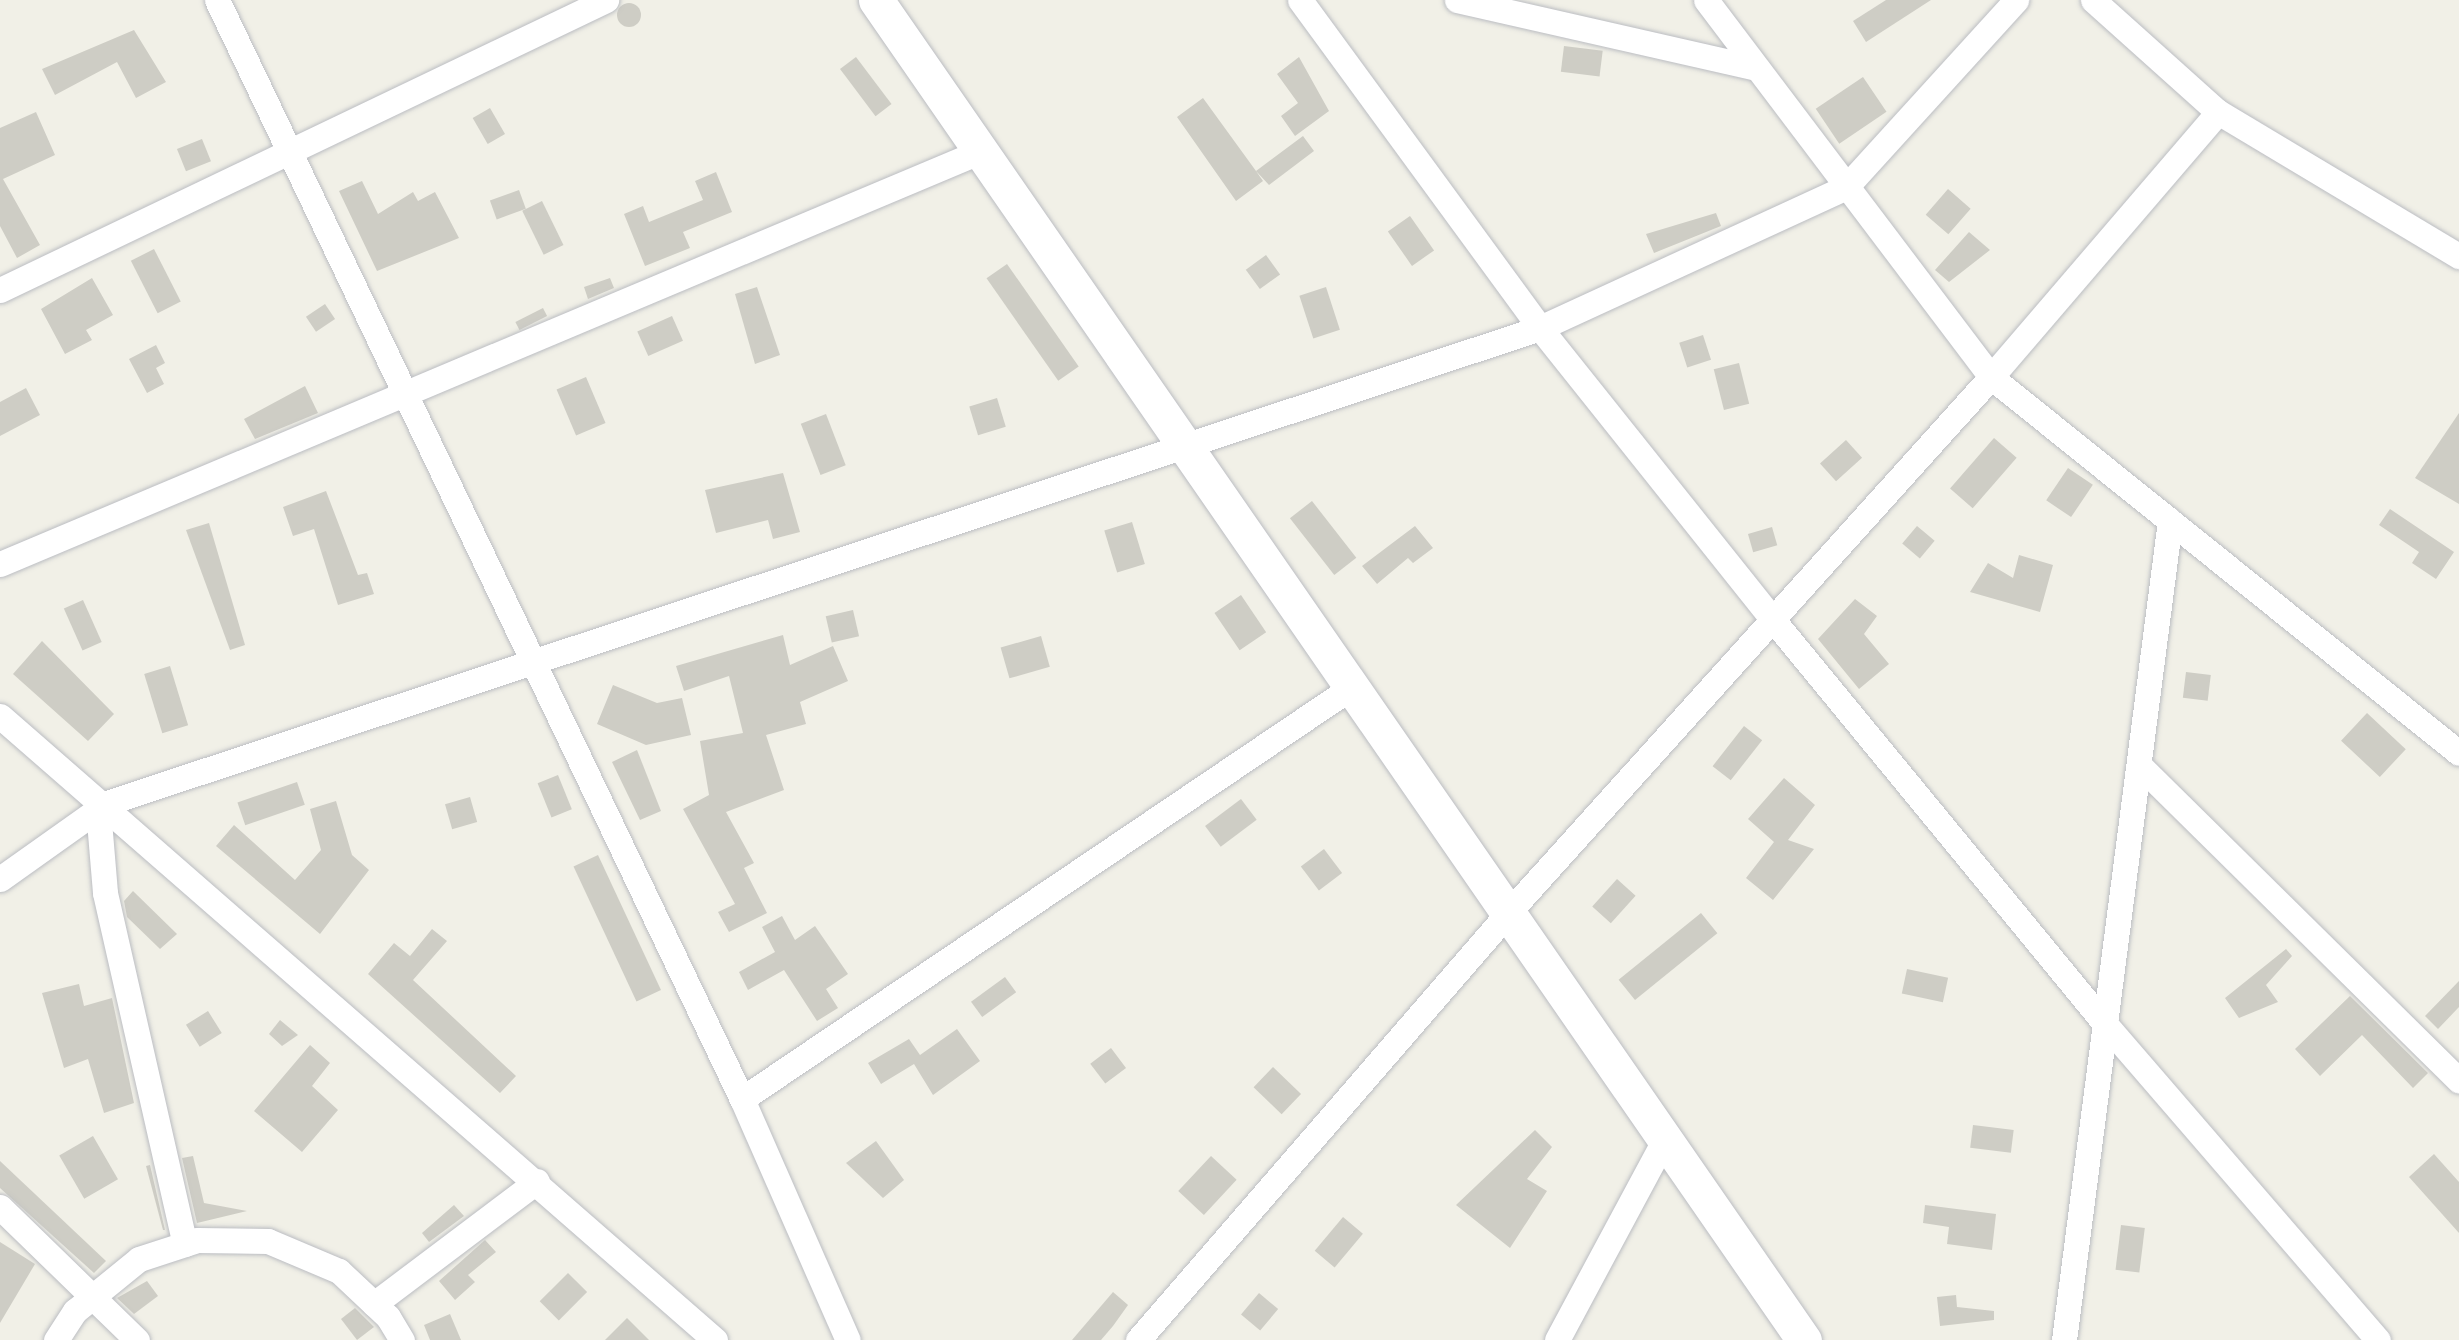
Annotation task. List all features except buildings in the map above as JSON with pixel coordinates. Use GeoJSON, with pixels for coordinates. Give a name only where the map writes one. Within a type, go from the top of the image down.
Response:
{"type":"FeatureCollection","features":[{"type":"Feature","properties":{"kind":"street"},"geometry":{"type":"LineString","coordinates":[[218,0],[742,1099],[848,1340]]}},
{"type":"Feature","properties":{"kind":"street"},"geometry":{"type":"LineString","coordinates":[[0,290],[606,0]]}},
{"type":"Feature","properties":{"kind":"street"},"geometry":{"type":"LineString","coordinates":[[876,0],[1804,1340]]}},
{"type":"Feature","properties":{"kind":"street"},"geometry":{"type":"LineString","coordinates":[[1300,0],[1540,328],[1774,621],[2106,1026],[2378,1340]]}},
{"type":"Feature","properties":{"kind":"street"},"geometry":{"type":"LineString","coordinates":[[1457,0],[1752,67]]}},
{"type":"Feature","properties":{"kind":"street"},"geometry":{"type":"LineString","coordinates":[[1706,0],[1752,67],[1991,378],[2459,753]]}},
{"type":"Feature","properties":{"kind":"street"},"geometry":{"type":"LineString","coordinates":[[0,879],[102,806],[1183,442],[1540,328],[1846,187],[2016,0]]}},
{"type":"Feature","properties":{"kind":"street"},"geometry":{"type":"LineString","coordinates":[[2093,0],[2218,112],[2459,256]]}},
{"type":"Feature","properties":{"kind":"street"},"geometry":{"type":"LineString","coordinates":[[1138,1340],[1508,913],[1991,378],[2218,112]]}},
{"type":"Feature","properties":{"kind":"street"},"geometry":{"type":"LineString","coordinates":[[0,564],[981,151]]}},
{"type":"Feature","properties":{"kind":"street"},"geometry":{"type":"LineString","coordinates":[[2064,1340],[2170,521]]}},
{"type":"Feature","properties":{"kind":"street"},"geometry":{"type":"LineString","coordinates":[[742,1099],[1352,688]]}},
{"type":"Feature","properties":{"kind":"street"},"geometry":{"type":"LineString","coordinates":[[0,716],[715,1340]]}},
{"type":"Feature","properties":{"kind":"street"},"geometry":{"type":"LineString","coordinates":[[2140,766],[2459,1080]]}},
{"type":"Feature","properties":{"kind":"street"},"geometry":{"type":"LineString","coordinates":[[102,806],[104,892],[185,1244]]}},
{"type":"Feature","properties":{"kind":"street"},"geometry":{"type":"LineString","coordinates":[[1558,1340],[1665,1138]]}},
{"type":"Feature","properties":{"kind":"street"},"geometry":{"type":"LineString","coordinates":[[374,1304],[537,1181]]}},
{"type":"Feature","properties":{"kind":"street"},"geometry":{"type":"LineString","coordinates":[[0,1207],[137,1340]]}},
{"type":"Feature","properties":{"kind":"street"},"geometry":{"type":"LineString","coordinates":[[56,1340],[93,1296],[139,1258],[185,1244],[268,1241],[339,1271],[374,1304],[402,1340]]}}]}
